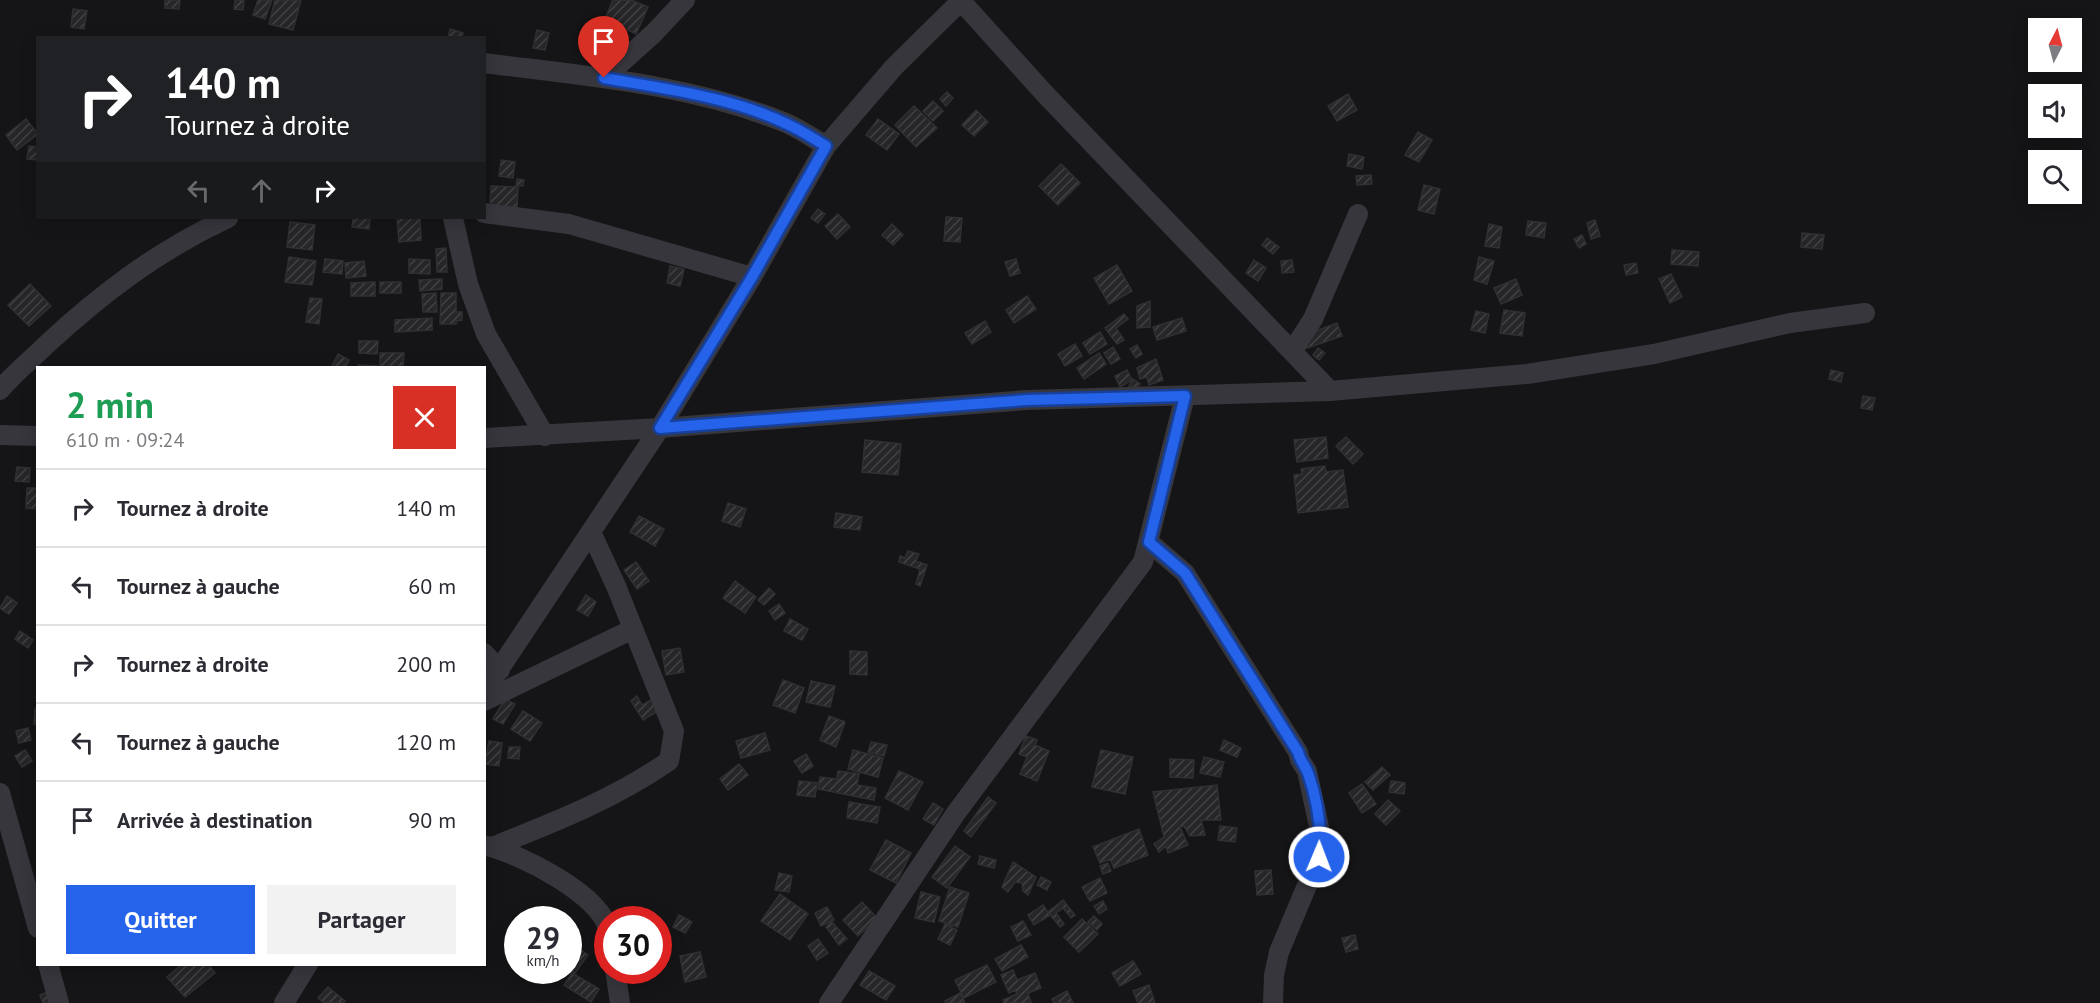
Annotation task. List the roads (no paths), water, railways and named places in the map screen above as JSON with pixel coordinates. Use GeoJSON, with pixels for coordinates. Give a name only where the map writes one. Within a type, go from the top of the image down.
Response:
{"type":"FeatureCollection","features":[{"type":"Feature","properties":{"kind":"street"},"geometry":{"type":"LineString","coordinates":[[604,78],[654,33],[685,0]]}},
{"type":"Feature","properties":{"kind":"street"},"geometry":{"type":"LineString","coordinates":[[486,689],[660,428],[752,277],[826,146],[894,67],[961,1],[1045,94],[1330,390]]}},
{"type":"Feature","properties":{"kind":"street"},"geometry":{"type":"LineString","coordinates":[[486,63],[604,78],[694,94],[788,124],[826,146]]}},
{"type":"Feature","properties":{"kind":"street"},"geometry":{"type":"LineString","coordinates":[[486,213],[569,224],[752,277]]}},
{"type":"Feature","properties":{"kind":"street"},"geometry":{"type":"LineString","coordinates":[[1293,350],[1313,319],[1358,214]]}},
{"type":"Feature","properties":{"kind":"street"},"geometry":{"type":"LineString","coordinates":[[0,390],[81,313],[138,267],[191,235],[226,219]]}},
{"type":"Feature","properties":{"kind":"street"},"geometry":{"type":"LineString","coordinates":[[453,219],[468,284],[486,334],[545,436]]}},
{"type":"Feature","properties":{"kind":"street"},"geometry":{"type":"LineString","coordinates":[[486,438],[660,428],[1027,400],[1330,390],[1527,374],[1654,354],[1790,323],[1865,313]]}},
{"type":"Feature","properties":{"kind":"street"},"geometry":{"type":"LineString","coordinates":[[829,1003],[956,813],[1143,562],[1185,396]]}},
{"type":"Feature","properties":{"kind":"street"},"geometry":{"type":"LineString","coordinates":[[0,435],[36,436]]}},
{"type":"Feature","properties":{"kind":"street"},"geometry":{"type":"LineString","coordinates":[[488,846],[602,802],[634,786],[669,761],[674,731],[591,532]]}},
{"type":"Feature","properties":{"kind":"street"},"geometry":{"type":"LineString","coordinates":[[1149,542],[1185,573],[1298,752],[1307,771],[1321,836],[1319,857],[1279,952],[1274,975],[1273,1003]]}},
{"type":"Feature","properties":{"kind":"street"},"geometry":{"type":"LineString","coordinates":[[486,700],[633,629]]}},
{"type":"Feature","properties":{"kind":"street"},"geometry":{"type":"LineString","coordinates":[[486,655],[500,669]]}},
{"type":"Feature","properties":{"kind":"street"},"geometry":{"type":"LineString","coordinates":[[0,793],[3,817],[36,922]]}},
{"type":"Feature","properties":{"kind":"street"},"geometry":{"type":"LineString","coordinates":[[488,846],[549,873],[594,907]]}},
{"type":"Feature","properties":{"kind":"street"},"geometry":{"type":"LineString","coordinates":[[49,966],[59,1003]]}},
{"type":"Feature","properties":{"kind":"street"},"geometry":{"type":"LineString","coordinates":[[284,1003],[307,966]]}},
{"type":"Feature","properties":{"kind":"street"},"geometry":{"type":"LineString","coordinates":[[617,984],[620,1003]]}}]}
